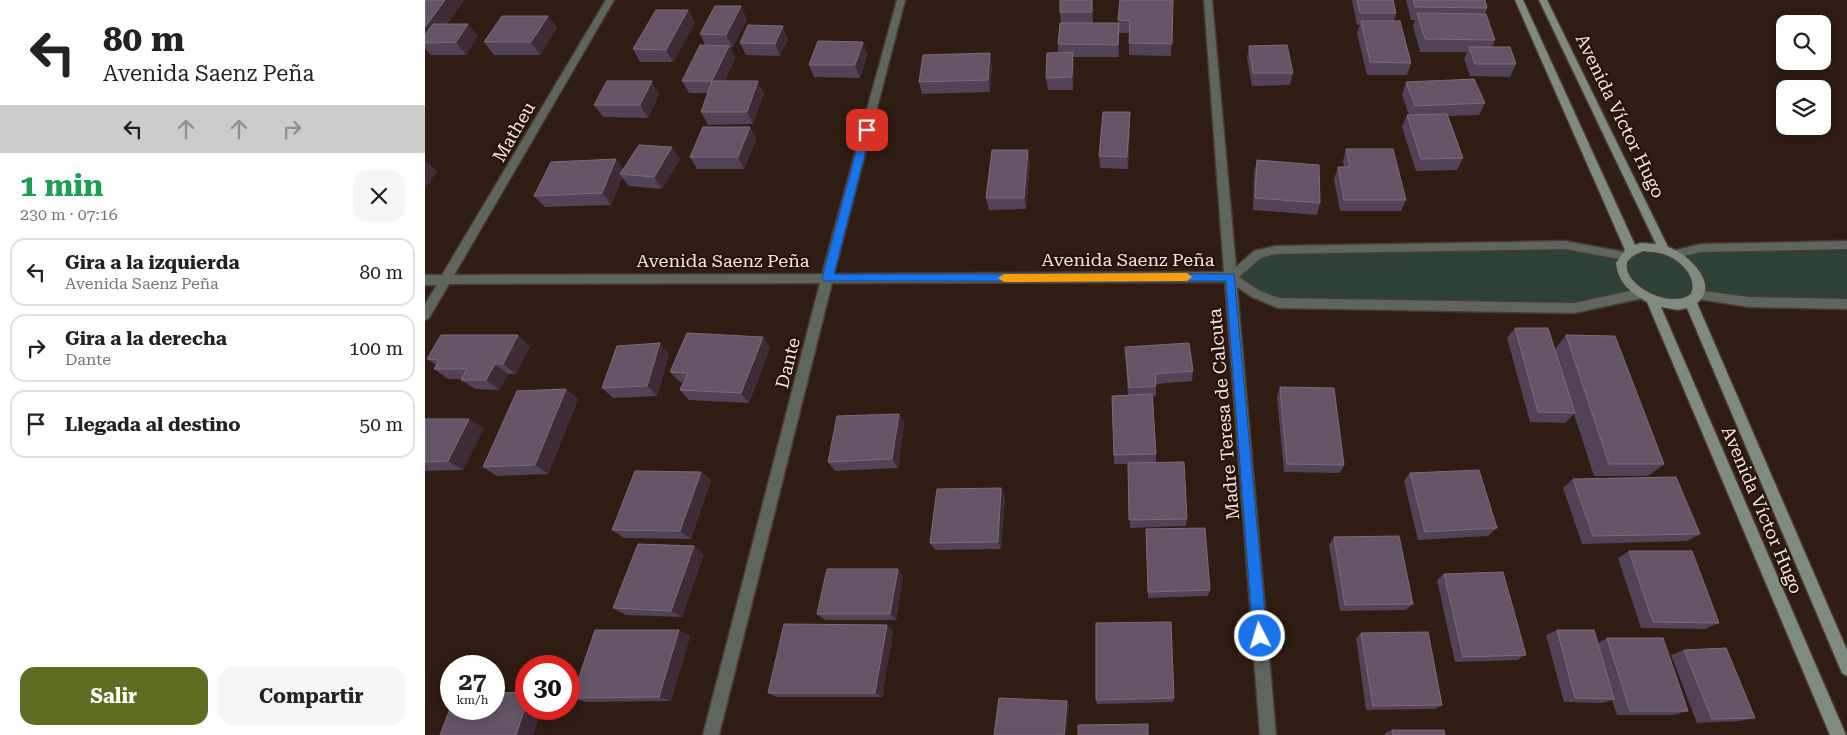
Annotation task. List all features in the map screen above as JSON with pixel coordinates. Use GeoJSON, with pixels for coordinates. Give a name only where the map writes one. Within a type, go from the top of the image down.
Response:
{"type":"FeatureCollection","features":[{"type":"Feature","properties":{"kind":"main road"},"geometry":{"type":"LineString","coordinates":[[1519,0],[1628,253],[1622,265],[1623,275],[1639,294],[1652,301],[1679,305],[1693,298]]}},
{"type":"Feature","properties":{"kind":"main road","name":"Avenida Víctor Hugo"},"geometry":{"type":"LineString","coordinates":[[1543,0],[1664,249]]}},
{"type":"Feature","properties":{"kind":"main road","name":"Avenida Víctor Hugo"},"geometry":{"type":"LineString","coordinates":[[1628,253],[1646,247],[1664,249],[1686,261],[1696,274],[1700,288],[1693,298],[1847,668]]}},
{"type":"Feature","properties":{"kind":"main road","name":"Avenida Víctor Hugo"},"geometry":{"type":"LineString","coordinates":[[1652,301],[1838,735]]}},
{"type":"Feature","properties":{"kind":"street","name":"Matheu"},"geometry":{"type":"LineString","coordinates":[[425,315],[610,0]]}},
{"type":"Feature","properties":{"kind":"street","name":"Dante"},"geometry":{"type":"LineString","coordinates":[[711,735],[827,278],[901,0]]}},
{"type":"Feature","properties":{"kind":"street","name":"Madre Teresa de Calcuta"},"geometry":{"type":"LineString","coordinates":[[1208,0],[1268,735]]}},
{"type":"Feature","properties":{"kind":"street","name":"Avenida Saenz Peña"},"geometry":{"type":"LineString","coordinates":[[1231,277],[1258,254],[1275,250],[1565,245],[1628,253]]}},
{"type":"Feature","properties":{"kind":"street"},"geometry":{"type":"LineString","coordinates":[[1676,254],[1701,248],[1847,245]]}},
{"type":"Feature","properties":{"kind":"street","name":"Avenida Saenz Peña"},"geometry":{"type":"LineString","coordinates":[[425,280],[1231,277],[1256,294],[1278,302],[1574,308],[1639,294]]}},
{"type":"Feature","properties":{"kind":"street"},"geometry":{"type":"LineString","coordinates":[[1693,298],[1749,302],[1847,304]]}},
{"type":"Feature","properties":{"kind":"green space"},"geometry":{"type":"Polygon","coordinates":[[[1565,245],[1631,250],[1847,245],[1847,302],[1602,302],[1574,308],[1278,303],[1231,277],[1258,254],[1565,245]]]}},
{"type":"Feature","properties":{"kind":"building"},"geometry":{"type":"Polygon","coordinates":[[[425,0],[445,0],[425,27],[425,0]]]}},
{"type":"Feature","properties":{"kind":"building"},"geometry":{"type":"Polygon","coordinates":[[[1060,0],[1092,0],[1092,12],[1060,12],[1060,0]]]}},
{"type":"Feature","properties":{"kind":"building"},"geometry":{"type":"Polygon","coordinates":[[[1120,0],[1173,0],[1172,44],[1129,43],[1130,21],[1118,20],[1120,0]]]}},
{"type":"Feature","properties":{"kind":"building"},"geometry":{"type":"Polygon","coordinates":[[[1357,0],[1393,0],[1396,13],[1360,13],[1357,0]]]}},
{"type":"Feature","properties":{"kind":"building"},"geometry":{"type":"Polygon","coordinates":[[[1413,0],[1485,0],[1487,8],[1415,7],[1413,0]]]}},
{"type":"Feature","properties":{"kind":"building"},"geometry":{"type":"Polygon","coordinates":[[[715,6],[741,6],[726,35],[700,34],[715,6]]]}},
{"type":"Feature","properties":{"kind":"building"},"geometry":{"type":"Polygon","coordinates":[[[656,10],[688,10],[666,50],[633,49],[656,10]]]}},
{"type":"Feature","properties":{"kind":"building"},"geometry":{"type":"Polygon","coordinates":[[[1417,13],[1486,14],[1495,40],[1425,39],[1417,13]]]}},
{"type":"Feature","properties":{"kind":"building"},"geometry":{"type":"Polygon","coordinates":[[[502,16],[548,16],[531,42],[484,42],[502,16]]]}},
{"type":"Feature","properties":{"kind":"building"},"geometry":{"type":"Polygon","coordinates":[[[1361,21],[1400,21],[1411,63],[1370,62],[1361,21]]]}},
{"type":"Feature","properties":{"kind":"building"},"geometry":{"type":"Polygon","coordinates":[[[1060,23],[1119,23],[1118,45],[1058,44],[1060,23]]]}},
{"type":"Feature","properties":{"kind":"building"},"geometry":{"type":"Polygon","coordinates":[[[433,24],[468,24],[456,42],[425,43],[425,35],[433,24]]]}},
{"type":"Feature","properties":{"kind":"building"},"geometry":{"type":"Polygon","coordinates":[[[748,25],[783,26],[775,44],[740,43],[748,25]]]}},
{"type":"Feature","properties":{"kind":"building"},"geometry":{"type":"Polygon","coordinates":[[[818,41],[863,42],[855,65],[809,65],[818,41]]]}},
{"type":"Feature","properties":{"kind":"building"},"geometry":{"type":"Polygon","coordinates":[[[700,45],[729,46],[712,81],[682,81],[700,45]]]}},
{"type":"Feature","properties":{"kind":"building"},"geometry":{"type":"Polygon","coordinates":[[[1287,45],[1293,73],[1253,73],[1249,46],[1287,45]]]}},
{"type":"Feature","properties":{"kind":"building"},"geometry":{"type":"Polygon","coordinates":[[[1469,47],[1510,47],[1516,64],[1475,64],[1469,47]]]}},
{"type":"Feature","properties":{"kind":"building"},"geometry":{"type":"Polygon","coordinates":[[[1073,52],[1072,77],[1046,78],[1047,53],[1073,52]]]}},
{"type":"Feature","properties":{"kind":"building"},"geometry":{"type":"Polygon","coordinates":[[[990,53],[988,80],[919,82],[923,55],[990,53]]]}},
{"type":"Feature","properties":{"kind":"building"},"geometry":{"type":"Polygon","coordinates":[[[1474,79],[1485,103],[1415,106],[1406,82],[1474,79]]]}},
{"type":"Feature","properties":{"kind":"building"},"geometry":{"type":"Polygon","coordinates":[[[607,81],[652,81],[640,105],[594,105],[607,81]]]}},
{"type":"Feature","properties":{"kind":"building"},"geometry":{"type":"Polygon","coordinates":[[[712,81],[758,81],[747,112],[701,112],[712,81]]]}},
{"type":"Feature","properties":{"kind":"building"},"geometry":{"type":"Polygon","coordinates":[[[1103,112],[1130,112],[1127,157],[1099,156],[1103,112]]]}},
{"type":"Feature","properties":{"kind":"building"},"geometry":{"type":"Polygon","coordinates":[[[1447,114],[1463,158],[1421,159],[1407,115],[1447,114]]]}},
{"type":"Feature","properties":{"kind":"building"},"geometry":{"type":"Polygon","coordinates":[[[703,127],[750,127],[738,157],[690,157],[703,127]]]}},
{"type":"Feature","properties":{"kind":"building"},"geometry":{"type":"Polygon","coordinates":[[[639,145],[672,147],[654,177],[620,174],[639,145]]]}},
{"type":"Feature","properties":{"kind":"building"},"geometry":{"type":"Polygon","coordinates":[[[1346,149],[1393,149],[1406,200],[1344,200],[1338,167],[1350,167],[1346,149]]]}},
{"type":"Feature","properties":{"kind":"building"},"geometry":{"type":"Polygon","coordinates":[[[992,150],[1028,150],[1024,198],[986,198],[992,150]]]}},
{"type":"Feature","properties":{"kind":"building"},"geometry":{"type":"Polygon","coordinates":[[[616,159],[602,193],[534,196],[551,162],[616,159]]]}},
{"type":"Feature","properties":{"kind":"building"},"geometry":{"type":"Polygon","coordinates":[[[1257,160],[1319,165],[1320,203],[1255,198],[1257,160]]]}},
{"type":"Feature","properties":{"kind":"building"},"geometry":{"type":"Polygon","coordinates":[[[1515,328],[1548,328],[1575,413],[1538,412],[1515,328]]]}},
{"type":"Feature","properties":{"kind":"building"},"geometry":{"type":"Polygon","coordinates":[[[687,333],[763,337],[741,393],[680,390],[688,373],[670,372],[687,333]]]}},
{"type":"Feature","properties":{"kind":"building"},"geometry":{"type":"Polygon","coordinates":[[[441,335],[518,335],[503,364],[495,364],[486,380],[461,380],[467,369],[434,369],[439,360],[427,359],[441,335]]]}},
{"type":"Feature","properties":{"kind":"building"},"geometry":{"type":"Polygon","coordinates":[[[1566,335],[1615,336],[1664,464],[1609,464],[1566,335]]]}},
{"type":"Feature","properties":{"kind":"building"},"geometry":{"type":"Polygon","coordinates":[[[660,343],[647,386],[602,388],[617,346],[660,343]]]}},
{"type":"Feature","properties":{"kind":"building"},"geometry":{"type":"Polygon","coordinates":[[[1189,343],[1193,371],[1155,374],[1156,386],[1129,388],[1125,347],[1189,343]]]}},
{"type":"Feature","properties":{"kind":"building"},"geometry":{"type":"Polygon","coordinates":[[[1280,387],[1334,388],[1344,465],[1287,464],[1280,387]]]}},
{"type":"Feature","properties":{"kind":"building"},"geometry":{"type":"Polygon","coordinates":[[[566,389],[535,465],[483,467],[517,391],[566,389]]]}},
{"type":"Feature","properties":{"kind":"building"},"geometry":{"type":"Polygon","coordinates":[[[1152,394],[1156,454],[1114,455],[1112,396],[1152,394]]]}},
{"type":"Feature","properties":{"kind":"building"},"geometry":{"type":"Polygon","coordinates":[[[899,414],[892,459],[828,462],[837,416],[899,414]]]}},
{"type":"Feature","properties":{"kind":"building"},"geometry":{"type":"Polygon","coordinates":[[[425,419],[469,419],[448,461],[425,462],[425,419]]]}},
{"type":"Feature","properties":{"kind":"building"},"geometry":{"type":"Polygon","coordinates":[[[1184,462],[1187,519],[1129,520],[1128,463],[1184,462]]]}},
{"type":"Feature","properties":{"kind":"building"},"geometry":{"type":"Polygon","coordinates":[[[1479,470],[1497,528],[1425,532],[1410,473],[1479,470]]]}},
{"type":"Feature","properties":{"kind":"building"},"geometry":{"type":"Polygon","coordinates":[[[635,471],[701,472],[680,531],[612,530],[635,471]]]}},
{"type":"Feature","properties":{"kind":"building"},"geometry":{"type":"Polygon","coordinates":[[[1676,477],[1700,534],[1593,536],[1573,479],[1676,477]]]}},
{"type":"Feature","properties":{"kind":"building"},"geometry":{"type":"Polygon","coordinates":[[[1001,488],[998,542],[930,543],[937,489],[1001,488]]]}},
{"type":"Feature","properties":{"kind":"building"},"geometry":{"type":"Polygon","coordinates":[[[1205,528],[1210,590],[1148,592],[1146,529],[1205,528]]]}},
{"type":"Feature","properties":{"kind":"building"},"geometry":{"type":"Polygon","coordinates":[[[1399,536],[1413,604],[1345,605],[1334,537],[1399,536]]]}},
{"type":"Feature","properties":{"kind":"building"},"geometry":{"type":"Polygon","coordinates":[[[638,544],[694,546],[671,611],[613,608],[638,544]]]}},
{"type":"Feature","properties":{"kind":"building"},"geometry":{"type":"Polygon","coordinates":[[[1629,551],[1692,551],[1719,623],[1653,622],[1629,551]]]}},
{"type":"Feature","properties":{"kind":"building"},"geometry":{"type":"Polygon","coordinates":[[[827,569],[898,569],[890,614],[817,614],[827,569]]]}},
{"type":"Feature","properties":{"kind":"building"},"geometry":{"type":"Polygon","coordinates":[[[1503,572],[1526,655],[1463,657],[1444,574],[1503,572]]]}},
{"type":"Feature","properties":{"kind":"building"},"geometry":{"type":"Polygon","coordinates":[[[1171,622],[1174,698],[1096,700],[1096,623],[1171,622]]]}},
{"type":"Feature","properties":{"kind":"building"},"geometry":{"type":"Polygon","coordinates":[[[784,624],[887,625],[875,693],[768,693],[784,624]]]}},
{"type":"Feature","properties":{"kind":"building"},"geometry":{"type":"Polygon","coordinates":[[[595,630],[679,630],[659,697],[580,698],[580,674],[595,630]]]}},
{"type":"Feature","properties":{"kind":"building"},"geometry":{"type":"Polygon","coordinates":[[[1557,630],[1594,630],[1614,699],[1575,698],[1557,630]]]}},
{"type":"Feature","properties":{"kind":"building"},"geometry":{"type":"Polygon","coordinates":[[[1428,632],[1442,705],[1373,706],[1361,633],[1428,632]]]}},
{"type":"Feature","properties":{"kind":"building"},"geometry":{"type":"Polygon","coordinates":[[[1607,638],[1663,638],[1688,711],[1630,711],[1607,638]]]}},
{"type":"Feature","properties":{"kind":"building"},"geometry":{"type":"Polygon","coordinates":[[[1726,648],[1755,718],[1712,719],[1684,650],[1726,648]]]}},
{"type":"Feature","properties":{"kind":"building"},"geometry":{"type":"Polygon","coordinates":[[[515,692],[515,720],[521,720],[516,735],[440,735],[446,720],[505,720],[505,693],[515,692]]]}},
{"type":"Feature","properties":{"kind":"building"},"geometry":{"type":"Polygon","coordinates":[[[999,698],[1067,701],[1064,735],[994,735],[999,698]]]}},
{"type":"Feature","properties":{"kind":"building"},"geometry":{"type":"Polygon","coordinates":[[[1148,724],[1148,735],[1078,735],[1078,725],[1148,724]]]}},
{"type":"Feature","properties":{"kind":"building"},"geometry":{"type":"Polygon","coordinates":[[[1392,730],[1444,730],[1445,735],[1393,735],[1392,730]]]}},
{"type":"Feature","properties":{"kind":"slow traffic"},"geometry":{"type":"LineString","coordinates":[[1004,278],[1187,277]]}},
{"type":"Feature","properties":{"kind":"route"},"geometry":{"type":"LineString","coordinates":[[867,130],[827,278],[1231,277],[1260,636]]}}]}
